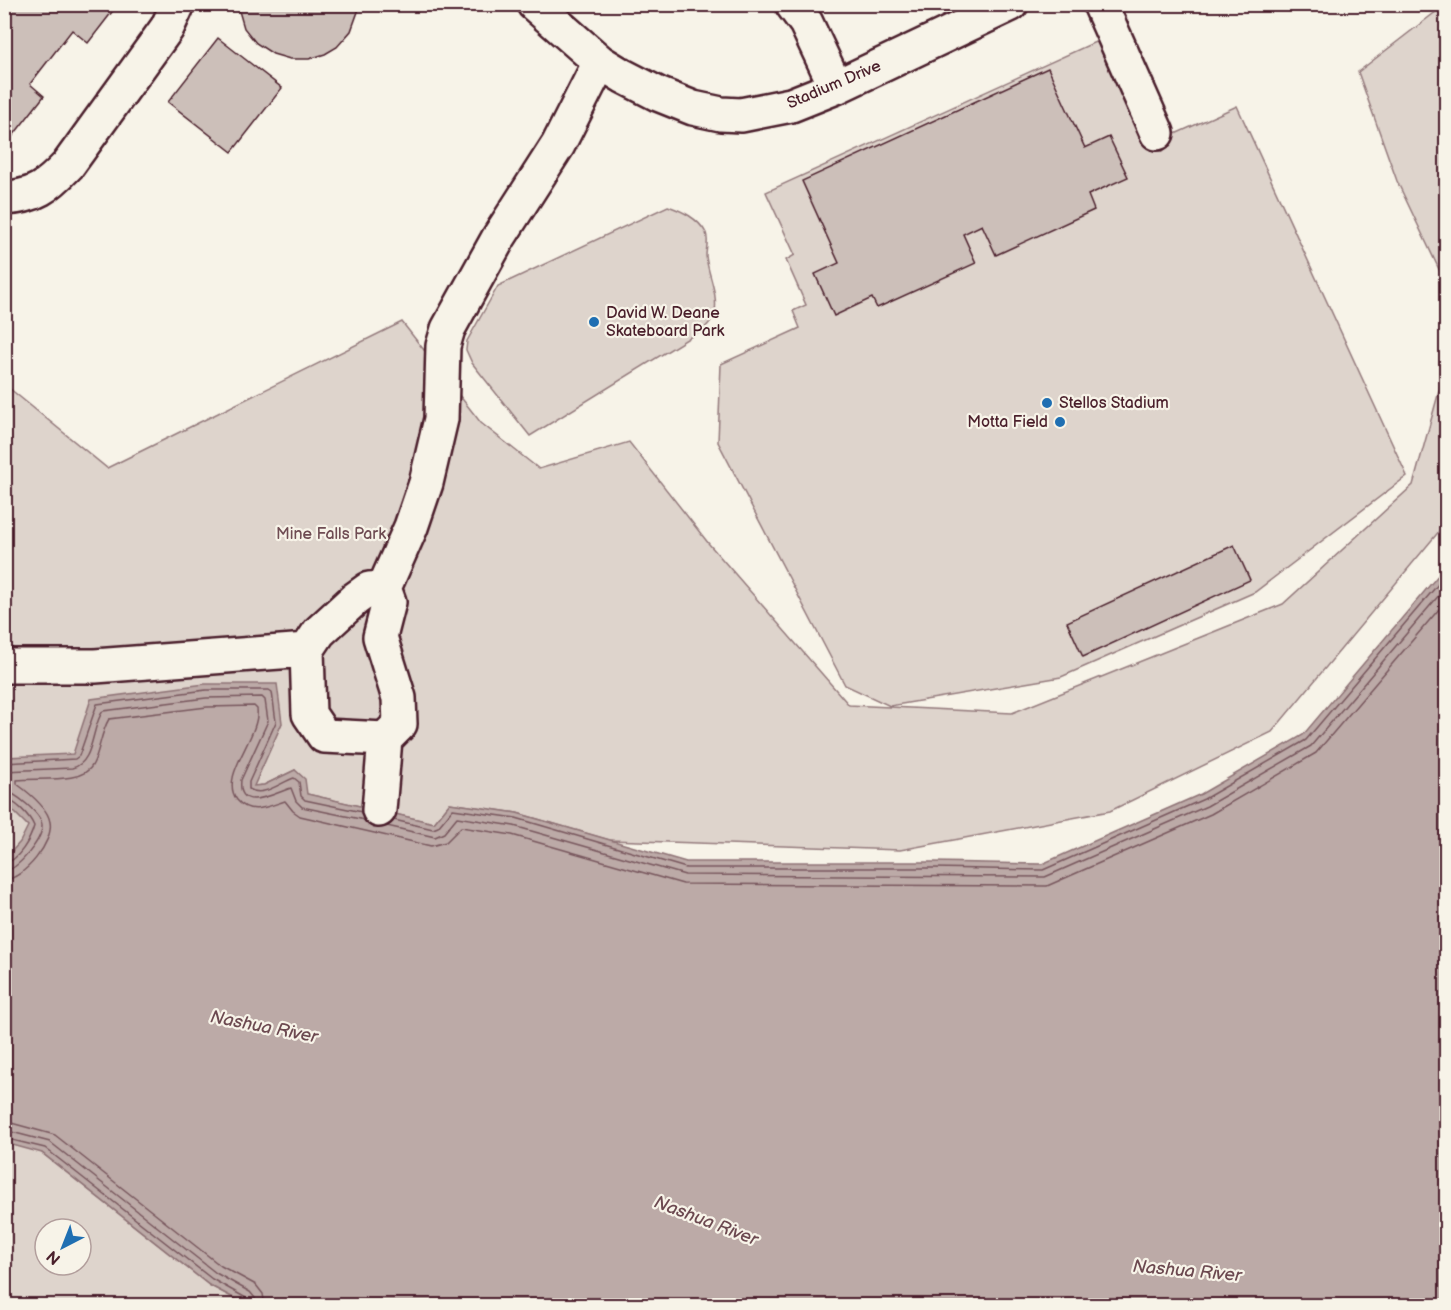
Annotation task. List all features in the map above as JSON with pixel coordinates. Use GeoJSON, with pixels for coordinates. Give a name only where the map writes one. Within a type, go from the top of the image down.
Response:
{"type":"FeatureCollection","features":[{"type":"Feature","properties":{"kind":"street"},"geometry":{"type":"LineString","coordinates":[[4,198],[28,196],[51,183],[68,165],[167,28],[177,4]]}},
{"type":"Feature","properties":{"kind":"street","name":"Stadium Drive"},"geometry":{"type":"LineString","coordinates":[[534,4],[600,62],[658,94],[693,108],[720,114],[741,115],[791,105],[836,87],[1011,4]]}},
{"type":"Feature","properties":{"kind":"street"},"geometry":{"type":"LineString","coordinates":[[792,4],[806,23],[836,87]]}},
{"type":"Feature","properties":{"kind":"street"},"geometry":{"type":"LineString","coordinates":[[1100,4],[1157,133]]}},
{"type":"Feature","properties":{"kind":"street"},"geometry":{"type":"LineString","coordinates":[[379,810],[385,739],[400,724],[399,698],[380,637],[389,602],[384,588],[411,527],[426,483],[441,419],[443,346],[448,329],[499,237],[558,145],[600,62]]}},
{"type":"Feature","properties":{"kind":"street"},"geometry":{"type":"LineString","coordinates":[[384,588],[369,589],[355,599],[319,632],[307,650],[309,714],[324,736],[385,739]]}},
{"type":"Feature","properties":{"kind":"street"},"geometry":{"type":"LineString","coordinates":[[4,666],[95,666],[307,650]]}},
{"type":"Feature","properties":{"kind":"green space"},"geometry":{"type":"Polygon","coordinates":[[[1446,4],[1446,284],[1397,181],[1358,72],[1446,4]]]}},
{"type":"Feature","properties":{"kind":"green space","name":"Stellos Stadium"},"geometry":{"type":"Polygon","coordinates":[[[1104,38],[1153,144],[1237,106],[1407,476],[1255,592],[1061,677],[890,706],[845,685],[718,442],[721,364],[800,328],[793,311],[806,305],[786,260],[795,255],[766,192],[1104,38]]]}},
{"type":"Feature","properties":{"kind":"green space","name":"David W. Deane Skateboard Park"},"geometry":{"type":"Polygon","coordinates":[[[668,206],[694,219],[706,233],[706,256],[716,305],[712,319],[705,328],[530,436],[472,363],[466,350],[467,341],[498,286],[668,206]]]}},
{"type":"Feature","properties":{"kind":"green space","name":"Mine Falls Park"},"geometry":{"type":"Polygon","coordinates":[[[402,322],[481,423],[539,469],[629,442],[709,544],[849,705],[1012,713],[1283,604],[1413,485],[1446,366],[1446,523],[1272,732],[1110,811],[900,850],[609,840],[517,813],[450,803],[434,823],[307,794],[295,770],[264,785],[253,786],[282,723],[42,1153],[209,1285],[247,1305],[5,1305],[4,384],[107,468],[402,322]]]}},
{"type":"Feature","properties":{"kind":"water","name":"Nashua River"},"geometry":{"type":"Polygon","coordinates":[[[1446,566],[1446,1305],[247,1305],[209,1285],[42,1153],[5,1143],[4,860],[20,842],[28,826],[5,803],[6,757],[73,754],[91,699],[205,684],[277,684],[282,723],[254,786],[264,785],[295,770],[305,779],[307,794],[434,823],[450,803],[517,813],[686,862],[1042,864],[1201,794],[1303,735],[1446,566]]]}},
{"type":"Feature","properties":{"kind":"building"},"geometry":{"type":"Polygon","coordinates":[[[4,4],[111,4],[115,8],[88,43],[72,30],[30,84],[44,96],[12,137],[4,132],[4,4]]]}},
{"type":"Feature","properties":{"kind":"building"},"geometry":{"type":"Polygon","coordinates":[[[237,4],[360,4],[360,6],[351,31],[337,47],[309,59],[290,59],[273,54],[256,43],[244,28],[237,4]]]}},
{"type":"Feature","properties":{"kind":"building"},"geometry":{"type":"Polygon","coordinates":[[[218,38],[282,88],[232,152],[168,102],[218,38]]]}},
{"type":"Feature","properties":{"kind":"building"},"geometry":{"type":"Polygon","coordinates":[[[1048,68],[1085,148],[1109,137],[1128,177],[1088,195],[1094,210],[996,255],[982,225],[963,234],[976,263],[877,308],[872,298],[834,316],[815,274],[839,263],[802,181],[1048,68]]]}},
{"type":"Feature","properties":{"kind":"building"},"geometry":{"type":"Polygon","coordinates":[[[1234,545],[1250,580],[1083,657],[1067,622],[1234,545]]]}},
{"type":"Feature","properties":{"kind":"place","name":"David W. Deane Skateboard Park"},"geometry":{"type":"Point","coordinates":[594,322]}},
{"type":"Feature","properties":{"kind":"place","name":"Stellos Stadium"},"geometry":{"type":"Point","coordinates":[1047,403]}},
{"type":"Feature","properties":{"kind":"place","name":"Motta Field"},"geometry":{"type":"Point","coordinates":[1060,422]}}]}
